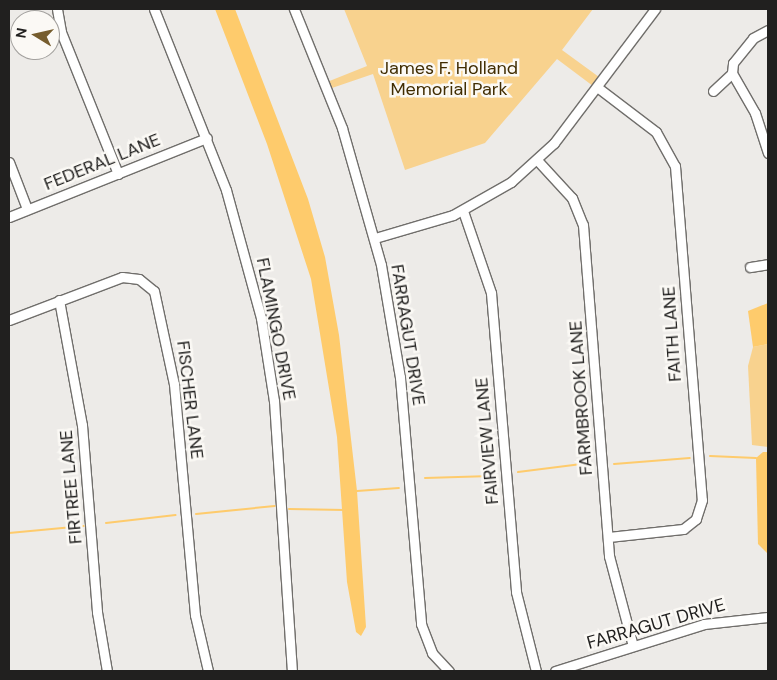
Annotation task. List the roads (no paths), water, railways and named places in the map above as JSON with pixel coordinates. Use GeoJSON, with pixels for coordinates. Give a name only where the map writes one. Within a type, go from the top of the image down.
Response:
{"type":"FeatureCollection","features":[{"type":"Feature","properties":{"kind":"street"},"geometry":{"type":"LineString","coordinates":[[57,9],[61,32],[118,174]]}},
{"type":"Feature","properties":{"kind":"street","name":"FLAMINGO DRIVE"},"geometry":{"type":"LineString","coordinates":[[154,9],[207,138],[239,228],[268,359],[292,671]]}},
{"type":"Feature","properties":{"kind":"street","name":"FARRAGUT DRIVE"},"geometry":{"type":"LineString","coordinates":[[294,9],[342,128],[375,238],[400,377],[421,624],[432,653],[449,671]]}},
{"type":"Feature","properties":{"kind":"street"},"geometry":{"type":"LineString","coordinates":[[375,238],[463,211],[537,160],[597,87],[655,9]]}},
{"type":"Feature","properties":{"kind":"street"},"geometry":{"type":"LineString","coordinates":[[768,30],[751,40],[733,63],[732,73],[755,113],[768,153]]}},
{"type":"Feature","properties":{"kind":"street"},"geometry":{"type":"LineString","coordinates":[[713,91],[732,73]]}},
{"type":"Feature","properties":{"kind":"street","name":"FAITH LANE"},"geometry":{"type":"LineString","coordinates":[[597,87],[656,132],[675,166],[702,500],[696,519],[683,529],[608,537]]}},
{"type":"Feature","properties":{"kind":"street","name":"FEDERAL LANE"},"geometry":{"type":"LineString","coordinates":[[9,217],[207,138]]}},
{"type":"Feature","properties":{"kind":"street","name":"FARMBROOK LANE"},"geometry":{"type":"LineString","coordinates":[[537,160],[572,198],[583,225],[608,537],[616,589],[633,646]]}},
{"type":"Feature","properties":{"kind":"street"},"geometry":{"type":"LineString","coordinates":[[9,162],[27,209]]}},
{"type":"Feature","properties":{"kind":"street","name":"FAIRVIEW LANE"},"geometry":{"type":"LineString","coordinates":[[463,211],[491,293],[516,592],[536,671]]}},
{"type":"Feature","properties":{"kind":"street"},"geometry":{"type":"LineString","coordinates":[[750,267],[768,264]]}},
{"type":"Feature","properties":{"kind":"street","name":"FISCHER LANE"},"geometry":{"type":"LineString","coordinates":[[9,320],[125,276],[146,282],[157,297],[176,393],[194,606],[208,671]]}},
{"type":"Feature","properties":{"kind":"street","name":"FIRTREE LANE"},"geometry":{"type":"LineString","coordinates":[[59,300],[81,414],[97,612],[107,671]]}},
{"type":"Feature","properties":{"kind":"street","name":"FARRAGUT DRIVE"},"geometry":{"type":"LineString","coordinates":[[555,671],[716,621],[768,617]]}},
{"type":"Feature","properties":{"kind":"waterway"},"geometry":{"type":"LineString","coordinates":[[710,456],[756,458]]}},
{"type":"Feature","properties":{"kind":"waterway"},"geometry":{"type":"LineString","coordinates":[[614,464],[690,458]]}},
{"type":"Feature","properties":{"kind":"waterway"},"geometry":{"type":"LineString","coordinates":[[518,472],[589,463]]}},
{"type":"Feature","properties":{"kind":"waterway"},"geometry":{"type":"LineString","coordinates":[[425,478],[491,476]]}},
{"type":"Feature","properties":{"kind":"waterway"},"geometry":{"type":"LineString","coordinates":[[357,491],[399,488]]}},
{"type":"Feature","properties":{"kind":"waterway"},"geometry":{"type":"LineString","coordinates":[[196,514],[275,506]]}},
{"type":"Feature","properties":{"kind":"waterway"},"geometry":{"type":"LineString","coordinates":[[289,509],[345,510]]}},
{"type":"Feature","properties":{"kind":"waterway"},"geometry":{"type":"LineString","coordinates":[[106,523],[176,515]]}},
{"type":"Feature","properties":{"kind":"waterway"},"geometry":{"type":"LineString","coordinates":[[9,533],[84,526]]}},
{"type":"Feature","properties":{"kind":"park label","name":"James F. Holland Memorial Park"},"geometry":{"type":"Point","coordinates":[449,79]}}]}
